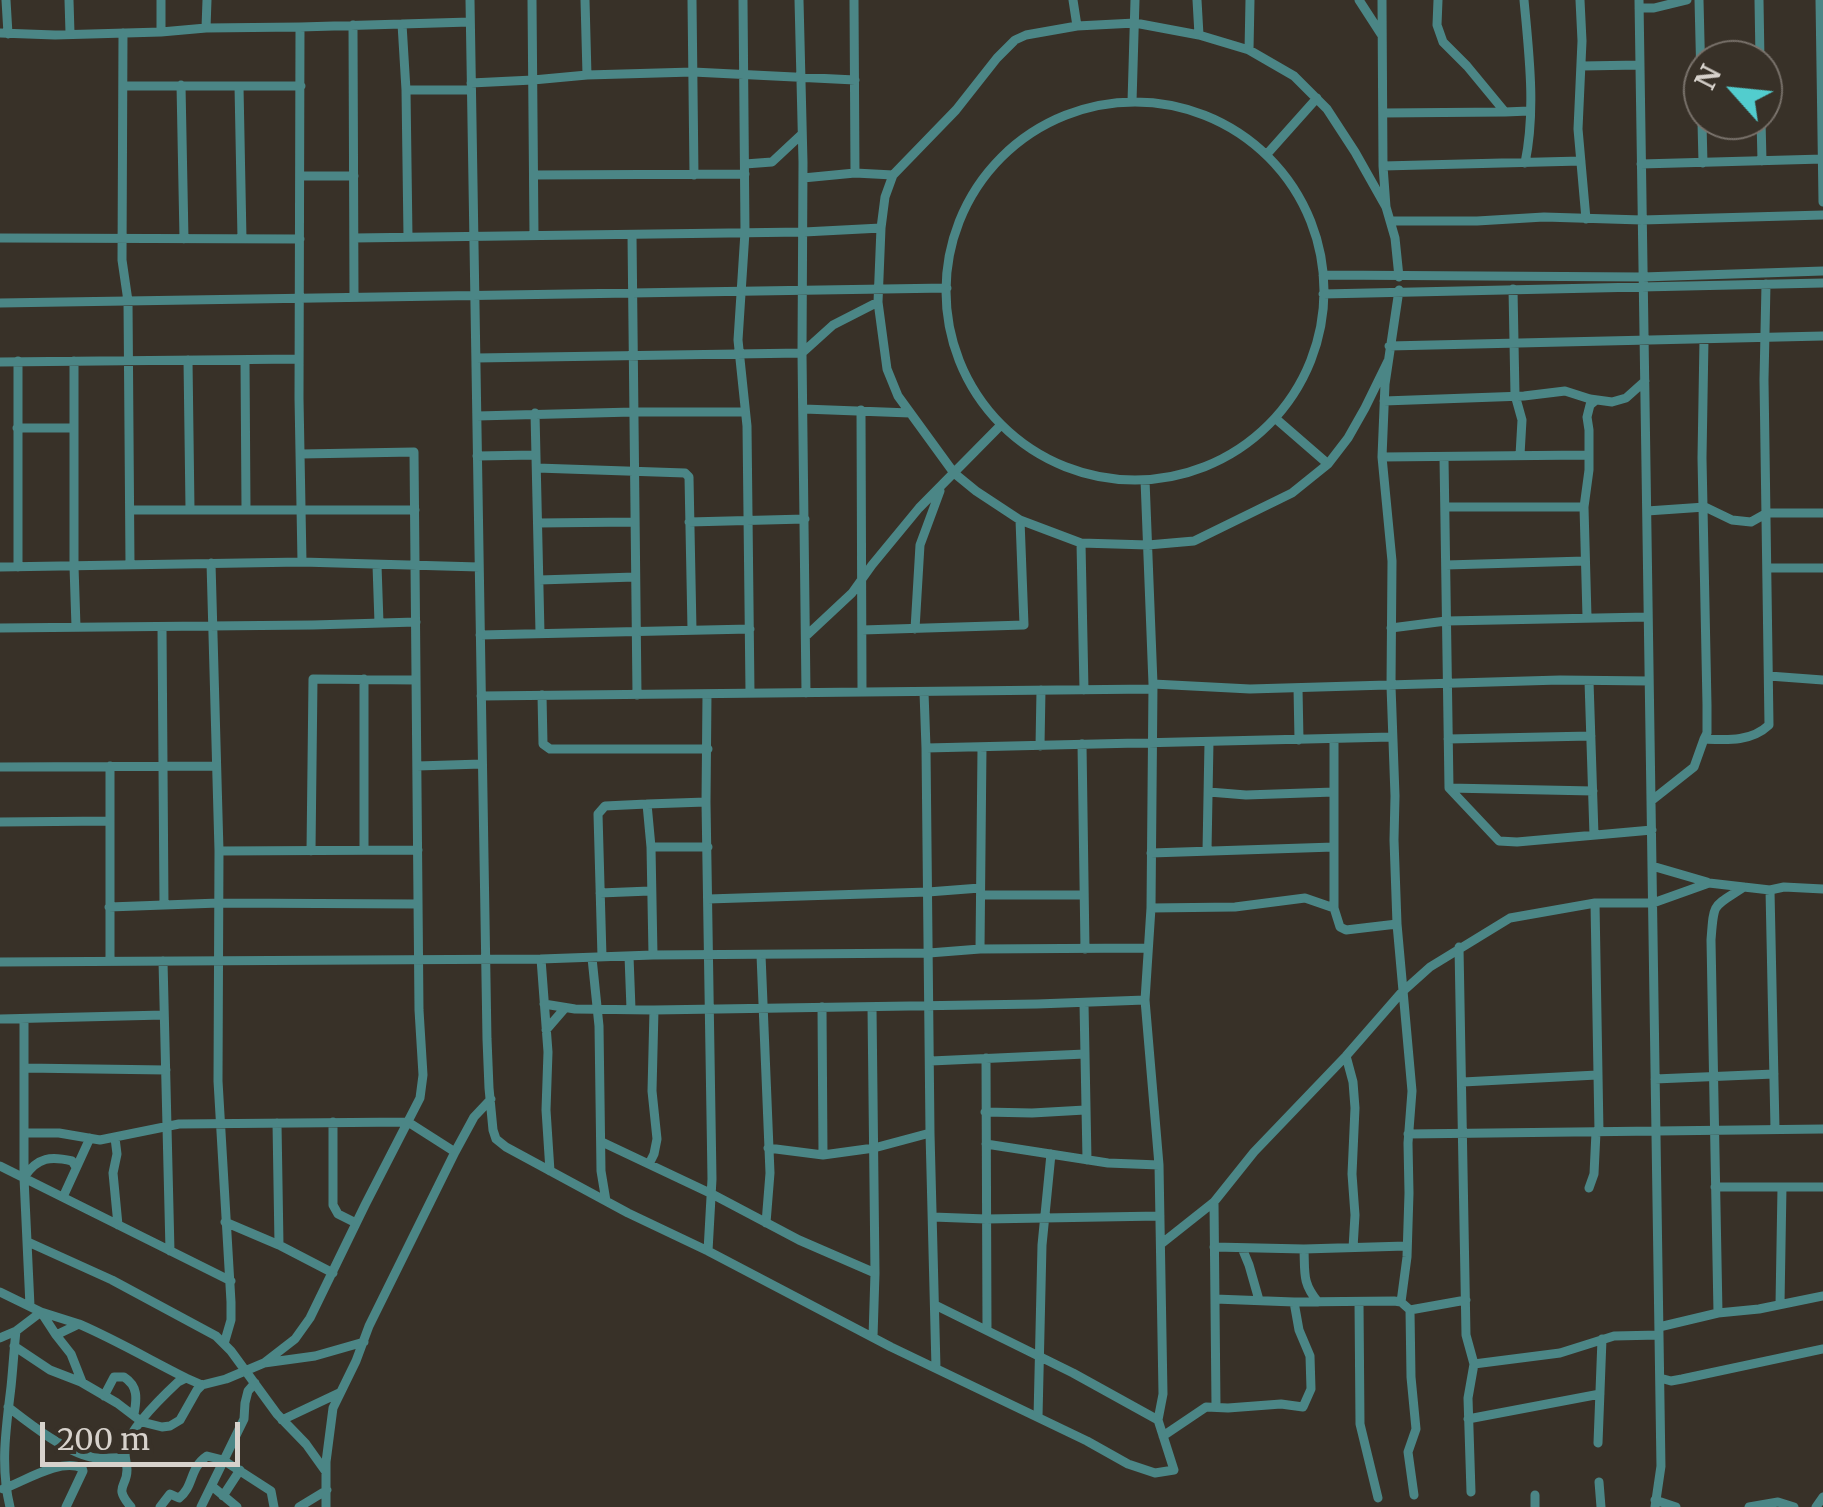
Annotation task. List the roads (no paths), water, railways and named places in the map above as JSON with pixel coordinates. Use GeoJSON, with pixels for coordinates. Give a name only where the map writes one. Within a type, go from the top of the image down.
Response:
{"type":"FeatureCollection","features":[{"type":"Feature","properties":{"kind":"street"},"geometry":{"type":"LineString","coordinates":[[6,0],[4,34],[470,22]]}},
{"type":"Feature","properties":{"kind":"street"},"geometry":{"type":"LineString","coordinates":[[69,0],[70,33]]}},
{"type":"Feature","properties":{"kind":"street"},"geometry":{"type":"LineString","coordinates":[[160,0],[161,32]]}},
{"type":"Feature","properties":{"kind":"street"},"geometry":{"type":"LineString","coordinates":[[206,0],[206,28]]}},
{"type":"Feature","properties":{"kind":"street"},"geometry":{"type":"LineString","coordinates":[[470,0],[488,1088],[496,1139],[606,1201],[873,1337],[1087,1440],[1128,1464],[1155,1473],[1174,1470],[1158,1420],[1163,1394],[1159,1165],[1145,1000],[1151,908],[1153,687],[1146,480]]}},
{"type":"Feature","properties":{"kind":"street"},"geometry":{"type":"LineString","coordinates":[[532,0],[534,235]]}},
{"type":"Feature","properties":{"kind":"street"},"geometry":{"type":"LineString","coordinates":[[585,0],[587,74]]}},
{"type":"Feature","properties":{"kind":"street"},"geometry":{"type":"LineString","coordinates":[[692,0],[694,174]]}},
{"type":"Feature","properties":{"kind":"street"},"geometry":{"type":"LineString","coordinates":[[743,0],[746,232],[739,352],[748,426],[750,694]]}},
{"type":"Feature","properties":{"kind":"street"},"geometry":{"type":"LineString","coordinates":[[798,0],[804,178],[806,693]]}},
{"type":"Feature","properties":{"kind":"street"},"geometry":{"type":"LineString","coordinates":[[854,0],[855,173]]}},
{"type":"Feature","properties":{"kind":"street"},"geometry":{"type":"LineString","coordinates":[[1073,0],[1077,26]]}},
{"type":"Feature","properties":{"kind":"street"},"geometry":{"type":"LineString","coordinates":[[1132,102],[1135,0]]}},
{"type":"Feature","properties":{"kind":"street"},"geometry":{"type":"LineString","coordinates":[[1197,0],[1199,35]]}},
{"type":"Feature","properties":{"kind":"street"},"geometry":{"type":"LineString","coordinates":[[1250,0],[1250,50]]}},
{"type":"Feature","properties":{"kind":"street"},"geometry":{"type":"LineString","coordinates":[[1359,0],[1382,36]]}},
{"type":"Feature","properties":{"kind":"street"},"geometry":{"type":"LineString","coordinates":[[1382,0],[1383,166],[1399,277]]}},
{"type":"Feature","properties":{"kind":"street"},"geometry":{"type":"LineString","coordinates":[[1438,0],[1437,25],[1443,42],[1505,112]]}},
{"type":"Feature","properties":{"kind":"street"},"geometry":{"type":"LineString","coordinates":[[1524,0],[1530,56],[1530,137],[1525,163]]}},
{"type":"Feature","properties":{"kind":"street"},"geometry":{"type":"LineString","coordinates":[[1580,0],[1582,66],[1578,129],[1586,219]]}},
{"type":"Feature","properties":{"kind":"street"},"geometry":{"type":"LineString","coordinates":[[1670,1506],[1655,1503],[1661,1466],[1639,4],[1654,8],[1687,0]]}},
{"type":"Feature","properties":{"kind":"street"},"geometry":{"type":"LineString","coordinates":[[1699,0],[1703,162]]}},
{"type":"Feature","properties":{"kind":"street"},"geometry":{"type":"LineString","coordinates":[[1758,0],[1759,40]]}},
{"type":"Feature","properties":{"kind":"street"},"geometry":{"type":"LineString","coordinates":[[1820,0],[1823,202]]}},
{"type":"Feature","properties":{"kind":"street"},"geometry":{"type":"LineString","coordinates":[[1386,207],[1339,125],[1317,98],[1294,76],[1250,50],[1135,23],[1077,26],[1026,35],[997,58],[956,110],[893,175],[881,228],[878,302],[887,369],[898,396],[954,473],[1020,520],[1081,543],[1148,545],[1194,540],[1292,493],[1328,464],[1357,424],[1388,361]]}},
{"type":"Feature","properties":{"kind":"street"},"geometry":{"type":"LineString","coordinates":[[402,24],[408,238]]}},
{"type":"Feature","properties":{"kind":"street"},"geometry":{"type":"LineString","coordinates":[[353,25],[354,297]]}},
{"type":"Feature","properties":{"kind":"street"},"geometry":{"type":"LineString","coordinates":[[300,27],[302,562]]}},
{"type":"Feature","properties":{"kind":"street"},"geometry":{"type":"LineString","coordinates":[[124,33],[122,260],[128,301],[130,565]]}},
{"type":"Feature","properties":{"kind":"street"},"geometry":{"type":"LineString","coordinates":[[1582,66],[1640,65]]}},
{"type":"Feature","properties":{"kind":"street"},"geometry":{"type":"LineString","coordinates":[[406,90],[587,74],[693,72],[854,80]]}},
{"type":"Feature","properties":{"kind":"street"},"geometry":{"type":"LineString","coordinates":[[181,85],[184,239]]}},
{"type":"Feature","properties":{"kind":"street"},"geometry":{"type":"LineString","coordinates":[[124,86],[301,86]]}},
{"type":"Feature","properties":{"kind":"street"},"geometry":{"type":"LineString","coordinates":[[239,86],[242,239]]}},
{"type":"Feature","properties":{"kind":"street"},"geometry":{"type":"LineString","coordinates":[[1267,154],[1317,98]]}},
{"type":"Feature","properties":{"kind":"street"},"geometry":{"type":"LineString","coordinates":[[1132,102],[1154,102],[1205,114],[1267,154],[1283,172],[1308,214],[1316,237],[1324,294],[1317,340],[1308,367],[1275,418],[1246,444],[1208,465],[1146,480],[1107,478],[1069,468],[1046,458],[1000,426],[961,365],[948,316],[950,256],[960,222],[972,195],[997,162],[1054,120],[1098,105],[1132,102]]}},
{"type":"Feature","properties":{"kind":"street"},"geometry":{"type":"LineString","coordinates":[[1382,112],[1529,112]]}},
{"type":"Feature","properties":{"kind":"street"},"geometry":{"type":"LineString","coordinates":[[535,175],[694,174],[745,169],[772,162],[802,134]]}},
{"type":"Feature","properties":{"kind":"street"},"geometry":{"type":"LineString","coordinates":[[1761,140],[1762,161]]}},
{"type":"Feature","properties":{"kind":"street"},"geometry":{"type":"LineString","coordinates":[[1642,164],[1822,160]]}},
{"type":"Feature","properties":{"kind":"street"},"geometry":{"type":"LineString","coordinates":[[1383,166],[1581,161]]}},
{"type":"Feature","properties":{"kind":"street"},"geometry":{"type":"LineString","coordinates":[[804,178],[855,173],[893,175]]}},
{"type":"Feature","properties":{"kind":"street"},"geometry":{"type":"LineString","coordinates":[[301,176],[354,176]]}},
{"type":"Feature","properties":{"kind":"street"},"geometry":{"type":"LineString","coordinates":[[1390,221],[1823,215]]}},
{"type":"Feature","properties":{"kind":"street"},"geometry":{"type":"LineString","coordinates":[[354,238],[881,228]]}},
{"type":"Feature","properties":{"kind":"street"},"geometry":{"type":"LineString","coordinates":[[632,235],[637,694]]}},
{"type":"Feature","properties":{"kind":"street"},"geometry":{"type":"LineString","coordinates":[[0,238],[300,239]]}},
{"type":"Feature","properties":{"kind":"street"},"geometry":{"type":"LineString","coordinates":[[1324,294],[1512,290],[1823,272]]}},
{"type":"Feature","properties":{"kind":"street"},"geometry":{"type":"LineString","coordinates":[[1323,275],[1823,283]]}},
{"type":"Feature","properties":{"kind":"street"},"geometry":{"type":"LineString","coordinates":[[1704,739],[1734,740],[1762,732],[1769,725],[1766,284]]}},
{"type":"Feature","properties":{"kind":"street"},"geometry":{"type":"LineString","coordinates":[[0,303],[947,288]]}},
{"type":"Feature","properties":{"kind":"street"},"geometry":{"type":"LineString","coordinates":[[1399,290],[1388,361],[1382,457],[1392,561],[1390,686],[1397,924],[1411,1072],[1410,1193],[1402,1302]]}},
{"type":"Feature","properties":{"kind":"street"},"geometry":{"type":"LineString","coordinates":[[1512,290],[1515,396],[1522,420],[1520,456]]}},
{"type":"Feature","properties":{"kind":"street"},"geometry":{"type":"LineString","coordinates":[[476,358],[802,353],[833,326],[878,302]]}},
{"type":"Feature","properties":{"kind":"street"},"geometry":{"type":"LineString","coordinates":[[1390,346],[1823,336]]}},
{"type":"Feature","properties":{"kind":"street"},"geometry":{"type":"LineString","coordinates":[[1651,800],[1694,768],[1707,732],[1704,339]]}},
{"type":"Feature","properties":{"kind":"street"},"geometry":{"type":"LineString","coordinates":[[0,362],[300,359]]}},
{"type":"Feature","properties":{"kind":"street"},"geometry":{"type":"LineString","coordinates":[[188,360],[190,509]]}},
{"type":"Feature","properties":{"kind":"street"},"geometry":{"type":"LineString","coordinates":[[245,360],[246,509]]}},
{"type":"Feature","properties":{"kind":"street"},"geometry":{"type":"LineString","coordinates":[[18,361],[18,567]]}},
{"type":"Feature","properties":{"kind":"street"},"geometry":{"type":"LineString","coordinates":[[74,362],[76,627]]}},
{"type":"Feature","properties":{"kind":"street"},"geometry":{"type":"LineString","coordinates":[[1384,401],[1565,391],[1612,402],[1626,398],[1645,381]]}},
{"type":"Feature","properties":{"kind":"street"},"geometry":{"type":"LineString","coordinates":[[1587,618],[1587,417],[1596,400]]}},
{"type":"Feature","properties":{"kind":"street"},"geometry":{"type":"LineString","coordinates":[[804,409],[910,413]]}},
{"type":"Feature","properties":{"kind":"street"},"geometry":{"type":"LineString","coordinates":[[861,410],[862,692]]}},
{"type":"Feature","properties":{"kind":"street"},"geometry":{"type":"LineString","coordinates":[[476,416],[744,412]]}},
{"type":"Feature","properties":{"kind":"street"},"geometry":{"type":"LineString","coordinates":[[536,413],[540,633]]}},
{"type":"Feature","properties":{"kind":"street"},"geometry":{"type":"LineString","coordinates":[[1275,418],[1328,464]]}},
{"type":"Feature","properties":{"kind":"street"},"geometry":{"type":"LineString","coordinates":[[806,636],[860,584],[919,508],[1000,426]]}},
{"type":"Feature","properties":{"kind":"street"},"geometry":{"type":"LineString","coordinates":[[17,428],[74,428]]}},
{"type":"Feature","properties":{"kind":"street"},"geometry":{"type":"LineString","coordinates":[[0,1292],[108,1337],[144,1359],[202,1385],[245,1372],[264,1363],[294,1339],[310,1318],[420,1098],[423,1074],[418,959],[414,452],[301,454]]}},
{"type":"Feature","properties":{"kind":"street"},"geometry":{"type":"LineString","coordinates":[[477,456],[536,455]]}},
{"type":"Feature","properties":{"kind":"street"},"geometry":{"type":"LineString","coordinates":[[1382,457],[1588,455]]}},
{"type":"Feature","properties":{"kind":"street"},"geometry":{"type":"LineString","coordinates":[[1444,456],[1449,788],[1499,841],[1652,830]]}},
{"type":"Feature","properties":{"kind":"street"},"geometry":{"type":"LineString","coordinates":[[536,468],[634,470],[685,473],[689,477],[692,630]]}},
{"type":"Feature","properties":{"kind":"street"},"geometry":{"type":"LineString","coordinates":[[915,629],[920,546],[943,484]]}},
{"type":"Feature","properties":{"kind":"street"},"geometry":{"type":"LineString","coordinates":[[1445,507],[1584,507]]}},
{"type":"Feature","properties":{"kind":"street"},"geometry":{"type":"LineString","coordinates":[[1647,511],[1705,507],[1725,518],[1751,522],[1767,513],[1823,513]]}},
{"type":"Feature","properties":{"kind":"street"},"geometry":{"type":"LineString","coordinates":[[130,510],[415,510]]}},
{"type":"Feature","properties":{"kind":"street"},"geometry":{"type":"LineString","coordinates":[[689,522],[805,519]]}},
{"type":"Feature","properties":{"kind":"street"},"geometry":{"type":"LineString","coordinates":[[862,630],[1024,626],[1020,520]]}},
{"type":"Feature","properties":{"kind":"street"},"geometry":{"type":"LineString","coordinates":[[538,524],[634,522]]}},
{"type":"Feature","properties":{"kind":"street"},"geometry":{"type":"LineString","coordinates":[[1081,543],[1084,690]]}},
{"type":"Feature","properties":{"kind":"street"},"geometry":{"type":"LineString","coordinates":[[1446,566],[1585,561]]}},
{"type":"Feature","properties":{"kind":"street"},"geometry":{"type":"LineString","coordinates":[[0,567],[302,562],[479,567]]}},
{"type":"Feature","properties":{"kind":"street"},"geometry":{"type":"LineString","coordinates":[[211,563],[219,852],[220,1124],[231,1320],[224,1344]]}},
{"type":"Feature","properties":{"kind":"street"},"geometry":{"type":"LineString","coordinates":[[376,565],[378,623]]}},
{"type":"Feature","properties":{"kind":"street"},"geometry":{"type":"LineString","coordinates":[[1767,568],[1823,568]]}},
{"type":"Feature","properties":{"kind":"street"},"geometry":{"type":"LineString","coordinates":[[539,580],[635,577]]}},
{"type":"Feature","properties":{"kind":"street"},"geometry":{"type":"LineString","coordinates":[[1391,628],[1446,621],[1648,617]]}},
{"type":"Feature","properties":{"kind":"street"},"geometry":{"type":"LineString","coordinates":[[0,628],[416,622]]}},
{"type":"Feature","properties":{"kind":"street"},"geometry":{"type":"LineString","coordinates":[[162,627],[164,904]]}},
{"type":"Feature","properties":{"kind":"street"},"geometry":{"type":"LineString","coordinates":[[480,635],[750,629]]}},
{"type":"Feature","properties":{"kind":"street"},"geometry":{"type":"LineString","coordinates":[[1769,676],[1823,680]]}},
{"type":"Feature","properties":{"kind":"street"},"geometry":{"type":"LineString","coordinates":[[310,850],[313,679],[416,680]]}},
{"type":"Feature","properties":{"kind":"street"},"geometry":{"type":"LineString","coordinates":[[364,680],[364,850]]}},
{"type":"Feature","properties":{"kind":"street"},"geometry":{"type":"LineString","coordinates":[[1589,681],[1594,835]]}},
{"type":"Feature","properties":{"kind":"street"},"geometry":{"type":"LineString","coordinates":[[481,696],[1649,682]]}},
{"type":"Feature","properties":{"kind":"street"},"geometry":{"type":"LineString","coordinates":[[1298,688],[1299,740]]}},
{"type":"Feature","properties":{"kind":"street"},"geometry":{"type":"LineString","coordinates":[[1040,746],[1041,690]]}},
{"type":"Feature","properties":{"kind":"street"},"geometry":{"type":"LineString","coordinates":[[924,692],[936,1368]]}},
{"type":"Feature","properties":{"kind":"street"},"geometry":{"type":"LineString","coordinates":[[707,694],[712,1194],[708,1251]]}},
{"type":"Feature","properties":{"kind":"street"},"geometry":{"type":"LineString","coordinates":[[542,695],[543,744],[550,749],[708,749]]}},
{"type":"Feature","properties":{"kind":"street"},"geometry":{"type":"LineString","coordinates":[[1448,739],[1591,736]]}},
{"type":"Feature","properties":{"kind":"street"},"geometry":{"type":"LineString","coordinates":[[926,748],[1392,737]]}},
{"type":"Feature","properties":{"kind":"street"},"geometry":{"type":"LineString","coordinates":[[1334,739],[1334,908],[1340,927],[1346,930],[1397,924]]}},
{"type":"Feature","properties":{"kind":"street"},"geometry":{"type":"LineString","coordinates":[[1207,851],[1208,742]]}},
{"type":"Feature","properties":{"kind":"street"},"geometry":{"type":"LineString","coordinates":[[1082,744],[1085,949]]}},
{"type":"Feature","properties":{"kind":"street"},"geometry":{"type":"LineString","coordinates":[[980,948],[982,747]]}},
{"type":"Feature","properties":{"kind":"street"},"geometry":{"type":"LineString","coordinates":[[417,766],[482,764]]}},
{"type":"Feature","properties":{"kind":"street"},"geometry":{"type":"LineString","coordinates":[[110,766],[110,961]]}},
{"type":"Feature","properties":{"kind":"street"},"geometry":{"type":"LineString","coordinates":[[0,767],[216,766]]}},
{"type":"Feature","properties":{"kind":"street"},"geometry":{"type":"LineString","coordinates":[[1449,788],[1593,791]]}},
{"type":"Feature","properties":{"kind":"street"},"geometry":{"type":"LineString","coordinates":[[1208,792],[1334,792]]}},
{"type":"Feature","properties":{"kind":"street"},"geometry":{"type":"LineString","coordinates":[[606,1201],[601,1171],[598,814],[605,806],[706,802]]}},
{"type":"Feature","properties":{"kind":"street"},"geometry":{"type":"LineString","coordinates":[[648,804],[652,955]]}},
{"type":"Feature","properties":{"kind":"street"},"geometry":{"type":"LineString","coordinates":[[0,822],[110,821]]}},
{"type":"Feature","properties":{"kind":"street"},"geometry":{"type":"LineString","coordinates":[[1151,853],[1334,846]]}},
{"type":"Feature","properties":{"kind":"street"},"geometry":{"type":"LineString","coordinates":[[650,847],[708,847]]}},
{"type":"Feature","properties":{"kind":"street"},"geometry":{"type":"LineString","coordinates":[[219,852],[418,850]]}},
{"type":"Feature","properties":{"kind":"street"},"geometry":{"type":"LineString","coordinates":[[1652,866],[1710,883],[1770,890],[1784,886],[1823,889]]}},
{"type":"Feature","properties":{"kind":"street"},"geometry":{"type":"LineString","coordinates":[[1160,1244],[1214,1202],[1254,1152],[1402,993],[1459,947],[1510,918],[1595,903],[1653,903],[1710,883]]}},
{"type":"Feature","properties":{"kind":"street"},"geometry":{"type":"LineString","coordinates":[[1718,1314],[1711,940],[1716,906],[1744,887]]}},
{"type":"Feature","properties":{"kind":"street"},"geometry":{"type":"LineString","coordinates":[[1770,890],[1775,1130]]}},
{"type":"Feature","properties":{"kind":"street"},"geometry":{"type":"LineString","coordinates":[[600,893],[650,891]]}},
{"type":"Feature","properties":{"kind":"street"},"geometry":{"type":"LineString","coordinates":[[708,899],[981,891],[1084,895]]}},
{"type":"Feature","properties":{"kind":"street"},"geometry":{"type":"LineString","coordinates":[[1151,908],[1236,907],[1305,898],[1334,908]]}},
{"type":"Feature","properties":{"kind":"street"},"geometry":{"type":"LineString","coordinates":[[1589,1188],[1598,1132],[1595,903]]}},
{"type":"Feature","properties":{"kind":"street"},"geometry":{"type":"LineString","coordinates":[[110,907],[418,904]]}},
{"type":"Feature","properties":{"kind":"street"},"geometry":{"type":"LineString","coordinates":[[1459,947],[1466,1336],[1474,1364],[1468,1398],[1471,1492]]}},
{"type":"Feature","properties":{"kind":"street"},"geometry":{"type":"LineString","coordinates":[[0,962],[541,959],[928,953],[980,948],[1146,948]]}},
{"type":"Feature","properties":{"kind":"street"},"geometry":{"type":"LineString","coordinates":[[761,955],[770,1173],[766,1223]]}},
{"type":"Feature","properties":{"kind":"street"},"geometry":{"type":"LineString","coordinates":[[630,956],[631,1009]]}},
{"type":"Feature","properties":{"kind":"street"},"geometry":{"type":"LineString","coordinates":[[541,959],[548,1052],[550,1171]]}},
{"type":"Feature","properties":{"kind":"street"},"geometry":{"type":"LineString","coordinates":[[163,960],[170,1251]]}},
{"type":"Feature","properties":{"kind":"street"},"geometry":{"type":"LineString","coordinates":[[544,1004],[598,1010],[654,1010],[1145,1000]]}},
{"type":"Feature","properties":{"kind":"street"},"geometry":{"type":"LineString","coordinates":[[1084,1003],[1086,1160]]}},
{"type":"Feature","properties":{"kind":"street"},"geometry":{"type":"LineString","coordinates":[[872,1006],[873,1337]]}},
{"type":"Feature","properties":{"kind":"street"},"geometry":{"type":"LineString","coordinates":[[822,1007],[823,1155]]}},
{"type":"Feature","properties":{"kind":"street"},"geometry":{"type":"LineString","coordinates":[[546,1030],[565,1008]]}},
{"type":"Feature","properties":{"kind":"street"},"geometry":{"type":"LineString","coordinates":[[649,1164],[657,1139],[652,1091],[654,1010]]}},
{"type":"Feature","properties":{"kind":"street"},"geometry":{"type":"LineString","coordinates":[[0,1019],[164,1015]]}},
{"type":"Feature","properties":{"kind":"street"},"geometry":{"type":"LineString","coordinates":[[24,1020],[24,1178],[30,1306]]}},
{"type":"Feature","properties":{"kind":"street"},"geometry":{"type":"LineString","coordinates":[[931,1062],[1085,1054]]}},
{"type":"Feature","properties":{"kind":"street"},"geometry":{"type":"LineString","coordinates":[[1346,1056],[1355,1108],[1354,1248]]}},
{"type":"Feature","properties":{"kind":"street"},"geometry":{"type":"LineString","coordinates":[[986,1058],[987,1330]]}},
{"type":"Feature","properties":{"kind":"street"},"geometry":{"type":"LineString","coordinates":[[24,1068],[166,1070]]}},
{"type":"Feature","properties":{"kind":"street"},"geometry":{"type":"LineString","coordinates":[[1655,1080],[1774,1074]]}},
{"type":"Feature","properties":{"kind":"street"},"geometry":{"type":"LineString","coordinates":[[1462,1082],[1597,1075]]}},
{"type":"Feature","properties":{"kind":"street"},"geometry":{"type":"LineString","coordinates":[[326,1507],[332,1408],[474,1116],[491,1099]]}},
{"type":"Feature","properties":{"kind":"street"},"geometry":{"type":"LineString","coordinates":[[985,1112],[1085,1110]]}},
{"type":"Feature","properties":{"kind":"street"},"geometry":{"type":"LineString","coordinates":[[333,1122],[333,1205],[338,1214],[356,1223]]}},
{"type":"Feature","properties":{"kind":"street"},"geometry":{"type":"LineString","coordinates":[[24,1133],[53,1132],[100,1140],[167,1126],[408,1122],[456,1152]]}},
{"type":"Feature","properties":{"kind":"street"},"geometry":{"type":"LineString","coordinates":[[277,1123],[278,1245]]}},
{"type":"Feature","properties":{"kind":"street"},"geometry":{"type":"LineString","coordinates":[[1408,1134],[1823,1129]]}},
{"type":"Feature","properties":{"kind":"street"},"geometry":{"type":"LineString","coordinates":[[768,1148],[823,1155],[874,1148],[930,1133]]}},
{"type":"Feature","properties":{"kind":"street"},"geometry":{"type":"LineString","coordinates":[[63,1198],[90,1138]]}},
{"type":"Feature","properties":{"kind":"street"},"geometry":{"type":"LineString","coordinates":[[115,1138],[113,1174],[118,1225]]}},
{"type":"Feature","properties":{"kind":"street"},"geometry":{"type":"LineString","coordinates":[[602,1142],[875,1274]]}},
{"type":"Feature","properties":{"kind":"street"},"geometry":{"type":"LineString","coordinates":[[986,1144],[1086,1160],[1159,1165]]}},
{"type":"Feature","properties":{"kind":"street"},"geometry":{"type":"LineString","coordinates":[[1038,1417],[1044,1218],[1052,1154]]}},
{"type":"Feature","properties":{"kind":"street"},"geometry":{"type":"LineString","coordinates":[[24,1178],[31,1167],[53,1156],[72,1161],[76,1167]]}},
{"type":"Feature","properties":{"kind":"street"},"geometry":{"type":"LineString","coordinates":[[0,1166],[230,1281]]}},
{"type":"Feature","properties":{"kind":"street"},"geometry":{"type":"LineString","coordinates":[[1715,1187],[1823,1186]]}},
{"type":"Feature","properties":{"kind":"street"},"geometry":{"type":"LineString","coordinates":[[1780,1304],[1782,1187]]}},
{"type":"Feature","properties":{"kind":"street"},"geometry":{"type":"LineString","coordinates":[[1214,1202],[1216,1406]]}},
{"type":"Feature","properties":{"kind":"street"},"geometry":{"type":"LineString","coordinates":[[933,1218],[1160,1216]]}},
{"type":"Feature","properties":{"kind":"street"},"geometry":{"type":"LineString","coordinates":[[225,1222],[332,1273]]}},
{"type":"Feature","properties":{"kind":"street"},"geometry":{"type":"LineString","coordinates":[[28,1242],[112,1280],[216,1336],[326,1472]]}},
{"type":"Feature","properties":{"kind":"street"},"geometry":{"type":"LineString","coordinates":[[1214,1247],[1406,1246]]}},
{"type":"Feature","properties":{"kind":"street"},"geometry":{"type":"LineString","coordinates":[[1242,1248],[1259,1300]]}},
{"type":"Feature","properties":{"kind":"street"},"geometry":{"type":"LineString","coordinates":[[1304,1249],[1305,1281],[1318,1302]]}},
{"type":"Feature","properties":{"kind":"street"},"geometry":{"type":"LineString","coordinates":[[1474,1364],[1560,1353],[1602,1338],[1659,1331],[1718,1314],[1823,1296]]}},
{"type":"Feature","properties":{"kind":"street"},"geometry":{"type":"LineString","coordinates":[[1215,1299],[1402,1302],[1410,1310],[1416,1430],[1408,1452],[1414,1496]]}},
{"type":"Feature","properties":{"kind":"street"},"geometry":{"type":"LineString","coordinates":[[1410,1310],[1466,1300]]}},
{"type":"Feature","properties":{"kind":"street"},"geometry":{"type":"LineString","coordinates":[[1163,1436],[1206,1407],[1303,1407],[1311,1389],[1310,1356],[1299,1330],[1294,1302]]}},
{"type":"Feature","properties":{"kind":"street"},"geometry":{"type":"LineString","coordinates":[[1359,1302],[1360,1424],[1378,1498]]}},
{"type":"Feature","properties":{"kind":"street"},"geometry":{"type":"LineString","coordinates":[[935,1305],[1158,1420]]}},
{"type":"Feature","properties":{"kind":"street"},"geometry":{"type":"LineString","coordinates":[[0,1338],[41,1312]]}},
{"type":"Feature","properties":{"kind":"street"},"geometry":{"type":"LineString","coordinates":[[41,1312],[70,1354],[82,1382]]}},
{"type":"Feature","properties":{"kind":"street"},"geometry":{"type":"LineString","coordinates":[[56,1335],[78,1324]]}},
{"type":"Feature","properties":{"kind":"street"},"geometry":{"type":"LineString","coordinates":[[10,1507],[2,1490],[2,1446],[16,1330]]}},
{"type":"Feature","properties":{"kind":"street"},"geometry":{"type":"LineString","coordinates":[[1598,1442],[1602,1338]]}},
{"type":"Feature","properties":{"kind":"street"},"geometry":{"type":"LineString","coordinates":[[264,1363],[315,1356],[364,1342]]}},
{"type":"Feature","properties":{"kind":"street"},"geometry":{"type":"LineString","coordinates":[[14,1346],[154,1427],[170,1426],[180,1420],[202,1385]]}},
{"type":"Feature","properties":{"kind":"street"},"geometry":{"type":"LineString","coordinates":[[1660,1378],[1682,1379],[1823,1349]]}},
{"type":"Feature","properties":{"kind":"street"},"geometry":{"type":"LineString","coordinates":[[104,1396],[114,1377],[124,1376],[134,1386],[134,1414]]}},
{"type":"Feature","properties":{"kind":"street"},"geometry":{"type":"LineString","coordinates":[[130,1507],[122,1491],[127,1469],[126,1444],[174,1385],[186,1378]]}},
{"type":"Feature","properties":{"kind":"street"},"geometry":{"type":"LineString","coordinates":[[201,1507],[244,1420],[248,1391],[255,1384]]}},
{"type":"Feature","properties":{"kind":"street"},"geometry":{"type":"LineString","coordinates":[[282,1420],[339,1393]]}},
{"type":"Feature","properties":{"kind":"street"},"geometry":{"type":"LineString","coordinates":[[1468,1418],[1600,1394]]}},
{"type":"Feature","properties":{"kind":"street"},"geometry":{"type":"LineString","coordinates":[[8,1407],[76,1452],[96,1458],[124,1458]]}},
{"type":"Feature","properties":{"kind":"street"},"geometry":{"type":"LineString","coordinates":[[160,1507],[170,1494],[181,1502],[192,1472],[207,1456],[224,1460],[272,1491],[274,1507]]}},
{"type":"Feature","properties":{"kind":"street"},"geometry":{"type":"LineString","coordinates":[[2,1490],[46,1470],[74,1464],[82,1471],[66,1507]]}},
{"type":"Feature","properties":{"kind":"street"},"geometry":{"type":"LineString","coordinates":[[224,1496],[240,1470]]}},
{"type":"Feature","properties":{"kind":"street"},"geometry":{"type":"LineString","coordinates":[[1599,1482],[1602,1507]]}},
{"type":"Feature","properties":{"kind":"street"},"geometry":{"type":"LineString","coordinates":[[212,1487],[237,1507]]}},
{"type":"Feature","properties":{"kind":"street"},"geometry":{"type":"LineString","coordinates":[[299,1507],[327,1490]]}},
{"type":"Feature","properties":{"kind":"street"},"geometry":{"type":"LineString","coordinates":[[1534,1495],[1535,1507]]}},
{"type":"Feature","properties":{"kind":"street"},"geometry":{"type":"LineString","coordinates":[[1816,1507],[1823,1498]]}},
{"type":"Feature","properties":{"kind":"street"},"geometry":{"type":"LineString","coordinates":[[1749,1507],[1778,1502],[1794,1507]]}}]}
